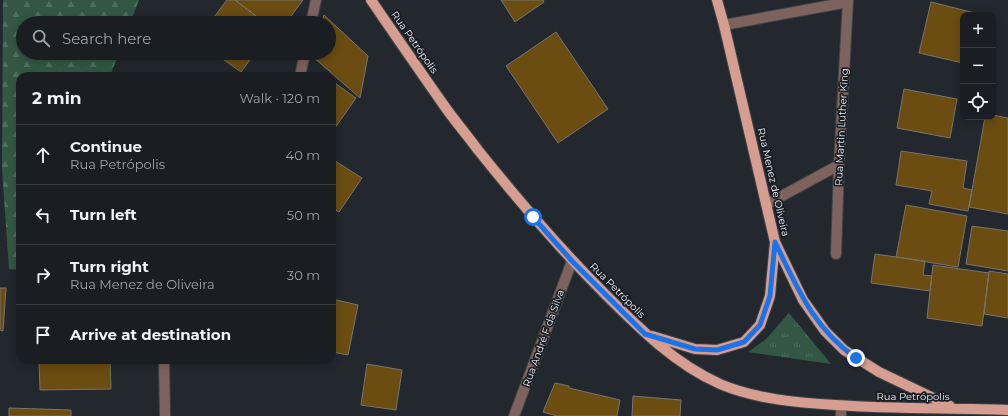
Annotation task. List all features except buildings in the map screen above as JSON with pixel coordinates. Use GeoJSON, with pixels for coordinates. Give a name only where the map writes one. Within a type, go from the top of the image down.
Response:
{"type":"FeatureCollection","features":[{"type":"Feature","properties":{"kind":"main road","name":"Rua Petrópolis"},"geometry":{"type":"LineString","coordinates":[[371,0],[444,106],[493,168],[572,261],[645,334],[686,365],[721,384],[750,393],[841,411],[885,408],[1008,410]]}},
{"type":"Feature","properties":{"kind":"main road","name":"Rua Menez de Oliveira"},"geometry":{"type":"LineString","coordinates":[[717,0],[775,242],[803,300],[825,331],[844,350],[879,372],[953,408]]}},
{"type":"Feature","properties":{"kind":"main road"},"geometry":{"type":"LineString","coordinates":[[645,334],[695,349],[717,350],[744,342],[760,325],[770,296],[775,242]]}},
{"type":"Feature","properties":{"kind":"street"},"geometry":{"type":"LineString","coordinates":[[313,16],[316,0]]}},
{"type":"Feature","properties":{"kind":"street"},"geometry":{"type":"LineString","coordinates":[[724,26],[848,1]]}},
{"type":"Feature","properties":{"kind":"street","name":"Rua Martin Luther King"},"geometry":{"type":"LineString","coordinates":[[836,254],[839,164],[848,1]]}},
{"type":"Feature","properties":{"kind":"street"},"geometry":{"type":"LineString","coordinates":[[301,72],[303,60]]}},
{"type":"Feature","properties":{"kind":"street"},"geometry":{"type":"LineString","coordinates":[[767,204],[839,164]]}},
{"type":"Feature","properties":{"kind":"street","name":"Rua André F da Silva"},"geometry":{"type":"LineString","coordinates":[[514,416],[572,261]]}},
{"type":"Feature","properties":{"kind":"street"},"geometry":{"type":"LineString","coordinates":[[164,364],[165,416]]}},
{"type":"Feature","properties":{"kind":"green space"},"geometry":{"type":"Polygon","coordinates":[[[3,0],[139,0],[133,16],[16,16],[16,60],[116,60],[112,72],[16,72],[16,270],[9,269],[2,169],[3,0]]]}},
{"type":"Feature","properties":{"kind":"green space"},"geometry":{"type":"Polygon","coordinates":[[[789,313],[831,364],[748,352],[766,339],[789,313]]]}},
{"type":"Feature","properties":{"kind":"route"},"geometry":{"type":"LineString","coordinates":[[533,217],[572,261],[645,334],[695,349],[717,350],[744,342],[760,325],[770,296],[775,242],[803,300],[825,331],[844,350],[856,358]]}}]}
